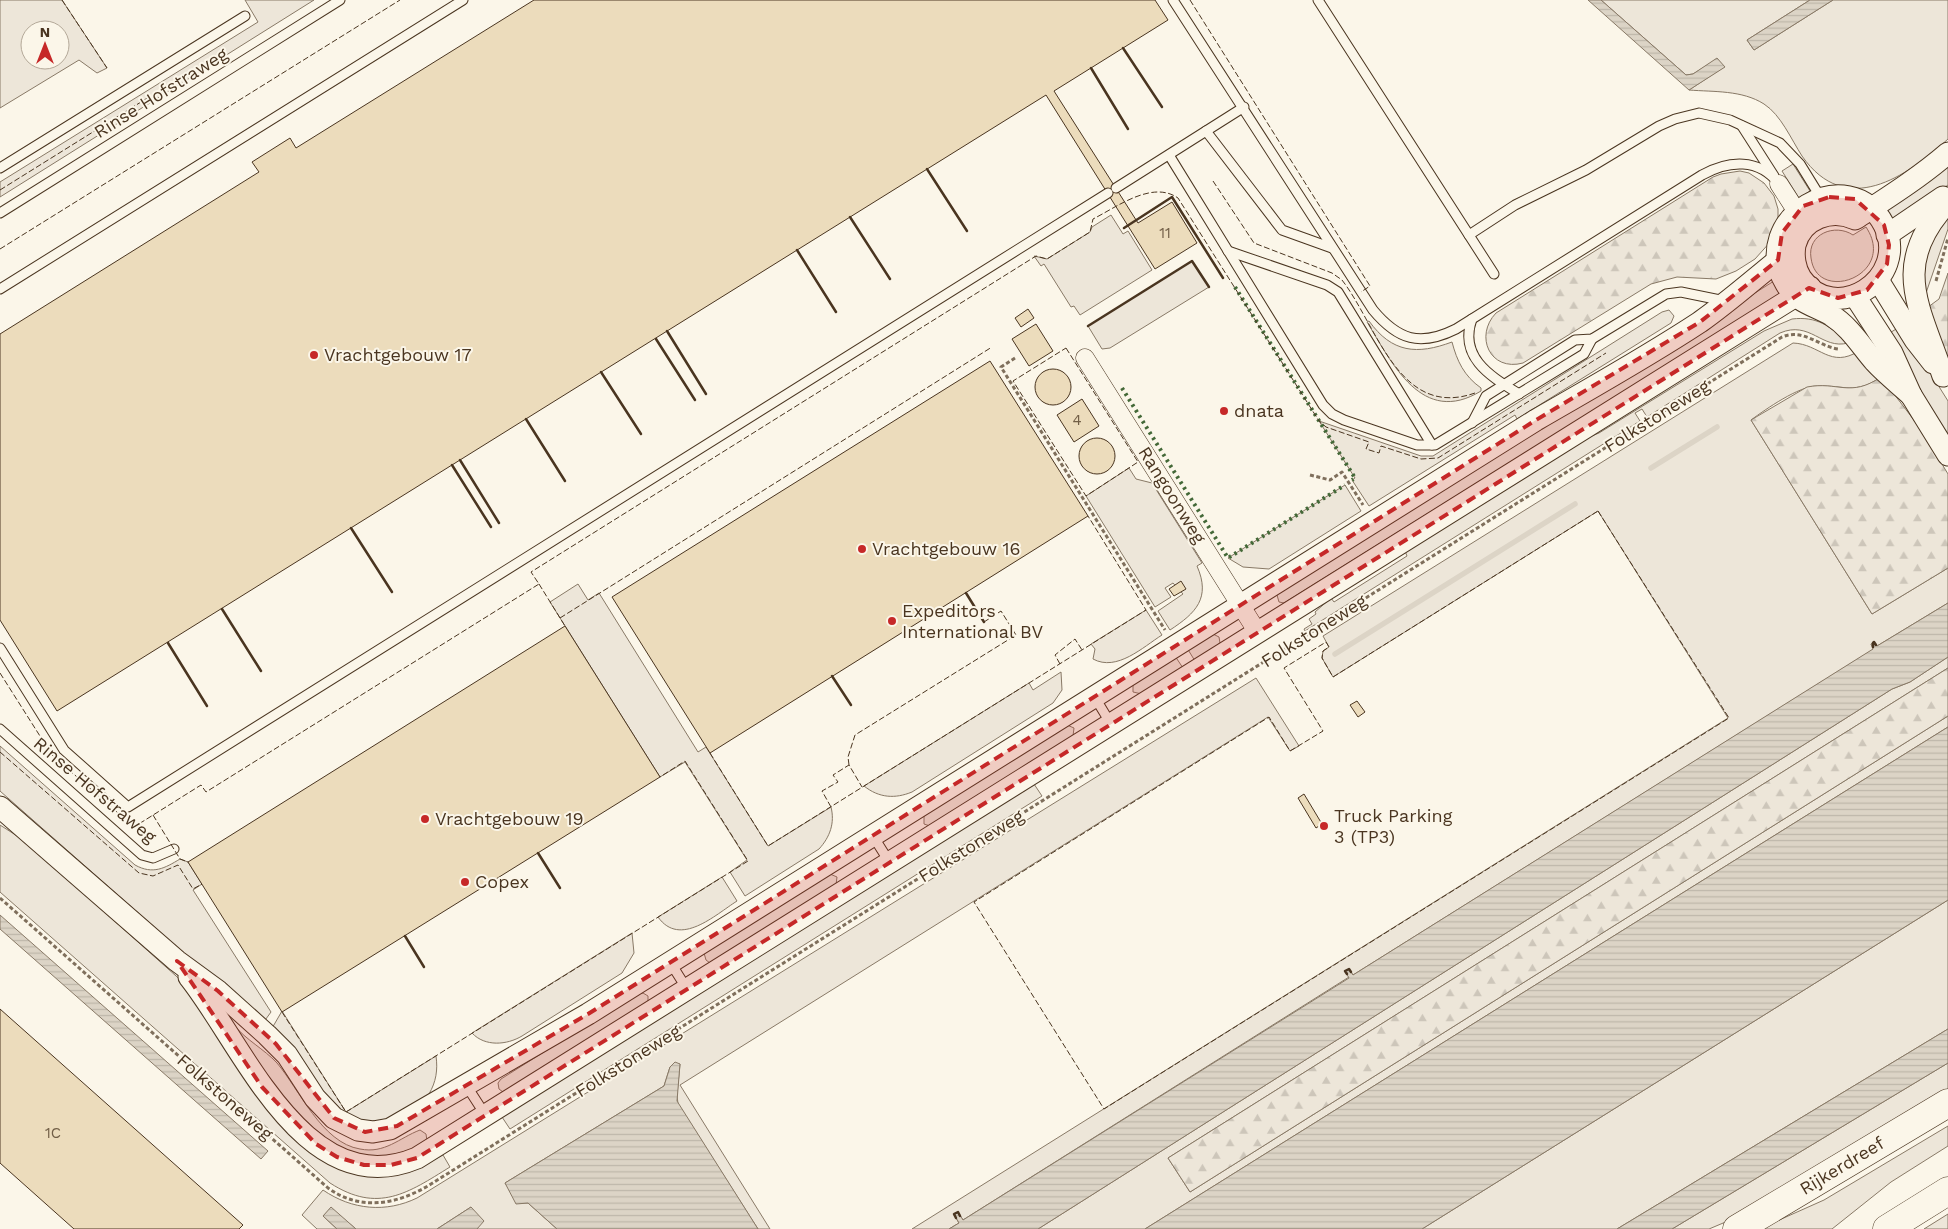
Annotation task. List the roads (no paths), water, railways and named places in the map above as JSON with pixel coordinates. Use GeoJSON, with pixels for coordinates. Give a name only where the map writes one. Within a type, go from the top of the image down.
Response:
{"type":"FeatureCollection","features":[{"type":"Feature","properties":{"kind":"highway","name":"Rijkerdreef"},"geometry":{"type":"LineString","coordinates":[[1737,1229],[1948,1102]]}},
{"type":"Feature","properties":{"kind":"highway"},"geometry":{"type":"LineString","coordinates":[[1886,1229],[1948,1191]]}},
{"type":"Feature","properties":{"kind":"street"},"geometry":{"type":"LineString","coordinates":[[1911,396],[1877,364],[1844,324],[1825,312],[1810,306],[1803,292],[1795,259],[1796,242],[1812,221],[1827,215],[1841,214],[1855,218],[1922,174],[1948,153]]}},
{"type":"Feature","properties":{"kind":"street"},"geometry":{"type":"LineString","coordinates":[[1780,184],[1796,212]]}},
{"type":"Feature","properties":{"kind":"street"},"geometry":{"type":"LineString","coordinates":[[1887,235],[1948,194]]}},
{"type":"Feature","properties":{"kind":"street"},"geometry":{"type":"LineString","coordinates":[[1840,196],[1855,199],[1870,209],[1881,221],[1887,235],[1889,252],[1887,264],[1878,280],[1867,290],[1855,296],[1830,297],[1803,292],[1782,278],[1778,260],[1782,233],[1796,212],[1821,198],[1840,196]]}},
{"type":"Feature","properties":{"kind":"street"},"geometry":{"type":"LineString","coordinates":[[1946,380],[1916,305],[1913,282],[1916,253],[1924,232],[1948,202]]}},
{"type":"Feature","properties":{"kind":"street","name":"Folkstoneweg"},"geometry":{"type":"LineString","coordinates":[[0,807],[177,961],[211,985],[267,1035],[294,1064],[326,1111],[352,1129],[373,1132],[397,1126],[588,1014],[1373,521],[1536,420],[1589,391],[1727,301],[1778,260]]}},
{"type":"Feature","properties":{"kind":"street"},"geometry":{"type":"LineString","coordinates":[[1878,280],[1915,340],[1946,380]]}},
{"type":"Feature","properties":{"kind":"street","name":"Folkstoneweg"},"geometry":{"type":"LineString","coordinates":[[177,961],[208,1003],[262,1087],[311,1139],[337,1157],[372,1166],[405,1162],[432,1150],[1803,292]]}},
{"type":"Feature","properties":{"kind":"street"},"geometry":{"type":"LineString","coordinates":[[1855,296],[1892,353],[1911,396],[1948,454]]}},
{"type":"Feature","properties":{"kind":"street","name":"Rangoonweg"},"geometry":{"type":"LineString","coordinates":[[1085,358],[1258,633]]}},
{"type":"Feature","properties":{"kind":"lane","name":"Rinse Hofstraweg"},"geometry":{"type":"LineString","coordinates":[[0,214],[340,0]]}},
{"type":"Feature","properties":{"kind":"lane"},"geometry":{"type":"LineString","coordinates":[[0,289],[463,0]]}},
{"type":"Feature","properties":{"kind":"lane"},"geometry":{"type":"LineString","coordinates":[[1173,0],[1224,80],[1244,107],[1373,310],[1387,325],[1403,336],[1423,340],[1450,332],[1710,171],[1730,164],[1747,164],[1768,173],[1780,184]]}},
{"type":"Feature","properties":{"kind":"lane"},"geometry":{"type":"LineString","coordinates":[[1318,0],[1494,274]]}},
{"type":"Feature","properties":{"kind":"lane"},"geometry":{"type":"LineString","coordinates":[[0,168],[245,16]]}},
{"type":"Feature","properties":{"kind":"lane"},"geometry":{"type":"LineString","coordinates":[[0,648],[64,750],[128,807],[1244,107]]}},
{"type":"Feature","properties":{"kind":"lane"},"geometry":{"type":"LineString","coordinates":[[1469,235],[1516,205],[1586,170],[1659,126],[1688,115],[1708,113],[1737,122],[1784,146],[1800,164],[1821,198]]}},
{"type":"Feature","properties":{"kind":"lane"},"geometry":{"type":"LineString","coordinates":[[1737,122],[1747,132],[1780,184]]}},
{"type":"Feature","properties":{"kind":"lane"},"geometry":{"type":"LineString","coordinates":[[1206,131],[1282,230],[1332,248]]}},
{"type":"Feature","properties":{"kind":"lane"},"geometry":{"type":"LineString","coordinates":[[1169,155],[1327,410],[1336,417],[1417,445],[1432,445],[1442,442],[1584,354],[1592,338]]}},
{"type":"Feature","properties":{"kind":"lane"},"geometry":{"type":"LineString","coordinates":[[1228,251],[1327,285],[1336,291],[1432,445]]}},
{"type":"Feature","properties":{"kind":"lane"},"geometry":{"type":"LineString","coordinates":[[1471,424],[1486,396],[1575,340],[1592,338],[1666,294],[1681,292],[1727,301]]}},
{"type":"Feature","properties":{"kind":"lane"},"geometry":{"type":"LineString","coordinates":[[1472,320],[1469,338],[1472,354],[1483,369],[1519,394]]}},
{"type":"Feature","properties":{"kind":"lane"},"geometry":{"type":"LineString","coordinates":[[1094,696],[1112,724]]}},
{"type":"Feature","properties":{"kind":"lane","name":"Rinse Hofstraweg"},"geometry":{"type":"LineString","coordinates":[[0,729],[142,855],[153,858],[174,849]]}},
{"type":"Feature","properties":{"kind":"lane","name":"Folkstoneweg"},"geometry":{"type":"LineString","coordinates":[[872,835],[890,863]]}},
{"type":"Feature","properties":{"kind":"lane"},"geometry":{"type":"LineString","coordinates":[[670,962],[687,990]]}},
{"type":"Feature","properties":{"kind":"lane"},"geometry":{"type":"LineString","coordinates":[[466,1085],[486,1116]]}},
{"type":"Feature","properties":{"kind":"waterway"},"geometry":{"type":"LineString","coordinates":[[1651,468],[1717,427]]}},
{"type":"Feature","properties":{"kind":"waterway"},"geometry":{"type":"LineString","coordinates":[[1335,654],[1575,504]]}},
{"type":"Feature","properties":{"kind":"place","name":"Vrachtgebouw 17"},"geometry":{"type":"Point","coordinates":[314,355]}},
{"type":"Feature","properties":{"kind":"place","name":"dnata"},"geometry":{"type":"Point","coordinates":[1224,411]}},
{"type":"Feature","properties":{"kind":"place","name":"Vrachtgebouw 16"},"geometry":{"type":"Point","coordinates":[862,549]}},
{"type":"Feature","properties":{"kind":"place","name":"Expeditors International BV"},"geometry":{"type":"Point","coordinates":[892,621]}},
{"type":"Feature","properties":{"kind":"place","name":"Vrachtgebouw 19"},"geometry":{"type":"Point","coordinates":[425,819]}},
{"type":"Feature","properties":{"kind":"place","name":"Truck Parking 3 (TP3)"},"geometry":{"type":"Point","coordinates":[1324,826]}},
{"type":"Feature","properties":{"kind":"place","name":"Copex"},"geometry":{"type":"Point","coordinates":[465,882]}}]}
